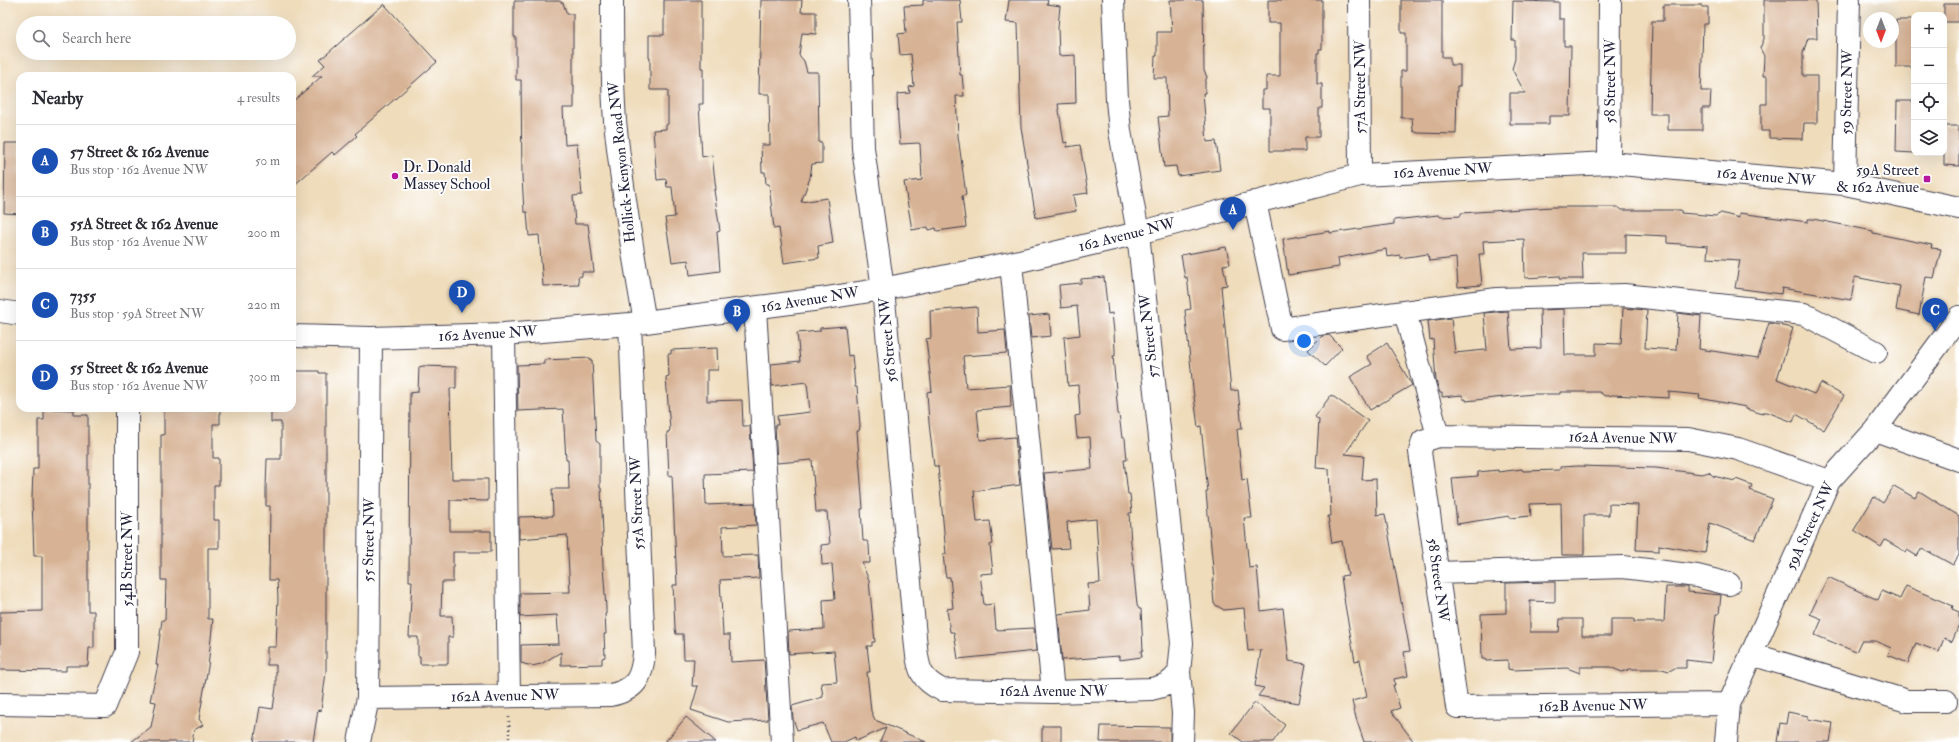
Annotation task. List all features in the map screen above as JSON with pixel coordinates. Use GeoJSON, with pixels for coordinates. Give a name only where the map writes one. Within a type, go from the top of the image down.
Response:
{"type":"FeatureCollection","features":[{"type":"Feature","properties":{"kind":"street","name":"Hollick-Kenyon Road NW"},"geometry":{"type":"LineString","coordinates":[[612,0],[613,87],[638,323]]}},
{"type":"Feature","properties":{"kind":"street","name":"56 Street NW"},"geometry":{"type":"LineString","coordinates":[[859,0],[863,148],[883,289],[917,661],[920,672],[925,678]]}},
{"type":"Feature","properties":{"kind":"street","name":"57 Street NW"},"geometry":{"type":"LineString","coordinates":[[1113,0],[1117,100],[1120,132],[1138,233],[1182,643],[1180,672],[1183,713],[1182,742]]}},
{"type":"Feature","properties":{"kind":"street","name":"57A Street NW"},"geometry":{"type":"LineString","coordinates":[[1359,0],[1360,175]]}},
{"type":"Feature","properties":{"kind":"street","name":"58 Street NW"},"geometry":{"type":"LineString","coordinates":[[1609,163],[1610,0]]}},
{"type":"Feature","properties":{"kind":"street","name":"59 Street NW"},"geometry":{"type":"LineString","coordinates":[[1845,184],[1849,0]]}},
{"type":"Feature","properties":{"kind":"street","name":"162 Avenue NW"},"geometry":{"type":"LineString","coordinates":[[296,336],[371,338],[504,334],[638,323],[755,309],[883,289],[1011,263],[1138,233],[1360,175],[1609,163],[1845,184],[1959,208]]}},
{"type":"Feature","properties":{"kind":"street"},"geometry":{"type":"LineString","coordinates":[[1255,202],[1282,329],[1497,299],[1624,296],[1804,314],[1876,352]]}},
{"type":"Feature","properties":{"kind":"street"},"geometry":{"type":"LineString","coordinates":[[1011,263],[1053,692]]}},
{"type":"Feature","properties":{"kind":"street"},"geometry":{"type":"LineString","coordinates":[[755,309],[782,742]]}},
{"type":"Feature","properties":{"kind":"street"},"geometry":{"type":"LineString","coordinates":[[0,311],[16,313]]}},
{"type":"Feature","properties":{"kind":"street"},"geometry":{"type":"LineString","coordinates":[[1405,312],[1438,436]]}},
{"type":"Feature","properties":{"kind":"street","name":"59A Street NW"},"geometry":{"type":"LineString","coordinates":[[1726,742],[1729,704],[1829,481],[1875,430],[1959,317]]}},
{"type":"Feature","properties":{"kind":"street","name":"55A Street NW"},"geometry":{"type":"LineString","coordinates":[[637,681],[643,668],[644,653],[638,323]]}},
{"type":"Feature","properties":{"kind":"street"},"geometry":{"type":"LineString","coordinates":[[504,334],[509,696]]}},
{"type":"Feature","properties":{"kind":"street","name":"55 Street NW"},"geometry":{"type":"LineString","coordinates":[[359,742],[368,698],[371,338]]}},
{"type":"Feature","properties":{"kind":"street","name":"54B Street NW"},"geometry":{"type":"LineString","coordinates":[[0,704],[105,706],[127,652],[127,412]]}},
{"type":"Feature","properties":{"kind":"street"},"geometry":{"type":"LineString","coordinates":[[1875,430],[1959,460]]}},
{"type":"Feature","properties":{"kind":"street","name":"162A Avenue NW"},"geometry":{"type":"LineString","coordinates":[[1420,452],[1422,441],[1438,436],[1688,439],[1738,449],[1829,481]]}},
{"type":"Feature","properties":{"kind":"street","name":"58 Street NW"},"geometry":{"type":"LineString","coordinates":[[1420,452],[1457,707]]}},
{"type":"Feature","properties":{"kind":"street"},"geometry":{"type":"LineString","coordinates":[[1437,573],[1623,567],[1697,576],[1729,584]]}},
{"type":"Feature","properties":{"kind":"street"},"geometry":{"type":"LineString","coordinates":[[1751,654],[1907,701],[1946,701]]}},
{"type":"Feature","properties":{"kind":"street","name":"162A Avenue NW"},"geometry":{"type":"LineString","coordinates":[[925,678],[932,685],[942,690],[1053,692],[1151,689],[1166,686],[1174,680],[1180,672]]}},
{"type":"Feature","properties":{"kind":"street","name":"162A Avenue NW"},"geometry":{"type":"LineString","coordinates":[[368,698],[610,695],[622,693],[631,688],[637,681]]}},
{"type":"Feature","properties":{"kind":"street","name":"162B Avenue NW"},"geometry":{"type":"LineString","coordinates":[[1457,707],[1729,704]]}},
{"type":"Feature","properties":{"kind":"path"},"geometry":{"type":"LineString","coordinates":[[509,696],[509,742]]}},
{"type":"Feature","properties":{"kind":"building"},"geometry":{"type":"Polygon","coordinates":[[[664,0],[701,0],[701,68],[703,68],[703,104],[699,104],[702,157],[712,155],[716,190],[714,190],[720,231],[717,232],[720,271],[690,275],[688,260],[672,262],[665,218],[675,217],[672,187],[667,187],[666,179],[657,180],[653,130],[666,129],[666,125],[668,124],[668,90],[650,90],[649,58],[649,35],[664,35],[664,0]]]}},
{"type":"Feature","properties":{"kind":"building"},"geometry":{"type":"Polygon","coordinates":[[[761,0],[802,0],[801,12],[816,12],[816,34],[802,33],[799,55],[804,61],[807,72],[818,72],[819,143],[822,143],[822,163],[812,164],[810,178],[801,202],[827,198],[833,243],[818,246],[819,258],[784,263],[779,228],[774,229],[769,184],[766,184],[765,172],[762,172],[761,145],[770,145],[769,94],[759,94],[761,0]]]}},
{"type":"Feature","properties":{"kind":"building"},"geometry":{"type":"Polygon","coordinates":[[[923,0],[960,0],[962,22],[957,22],[960,75],[962,75],[964,96],[956,96],[958,136],[966,195],[962,196],[966,227],[937,231],[936,228],[929,230],[928,227],[912,230],[904,182],[922,180],[920,144],[900,144],[898,121],[897,94],[910,93],[909,87],[914,86],[911,54],[900,55],[898,34],[906,33],[904,6],[923,5],[923,0]]]}},
{"type":"Feature","properties":{"kind":"building"},"geometry":{"type":"Polygon","coordinates":[[[1009,0],[1048,0],[1047,4],[1060,6],[1058,27],[1059,56],[1075,55],[1076,103],[1058,104],[1064,143],[1067,142],[1067,147],[1080,145],[1088,193],[1073,195],[1076,211],[1036,218],[1021,127],[1018,23],[1006,22],[1009,0]]]}},
{"type":"Feature","properties":{"kind":"building"},"geometry":{"type":"Polygon","coordinates":[[[1170,0],[1203,0],[1204,71],[1207,77],[1205,82],[1205,93],[1203,93],[1207,142],[1216,141],[1220,170],[1178,176],[1176,166],[1164,167],[1158,117],[1168,116],[1167,78],[1154,78],[1155,56],[1157,56],[1157,32],[1172,32],[1170,0]]]}},
{"type":"Feature","properties":{"kind":"building"},"geometry":{"type":"Polygon","coordinates":[[[1268,0],[1322,0],[1322,49],[1319,49],[1319,53],[1317,53],[1317,84],[1322,84],[1322,108],[1319,108],[1319,137],[1305,137],[1305,151],[1270,151],[1270,108],[1262,108],[1262,90],[1266,90],[1266,76],[1280,76],[1280,23],[1268,23],[1268,0]]]}},
{"type":"Feature","properties":{"kind":"building"},"geometry":{"type":"Polygon","coordinates":[[[1401,0],[1442,0],[1442,57],[1450,57],[1450,65],[1460,65],[1460,86],[1457,86],[1456,134],[1418,133],[1413,131],[1412,118],[1401,118],[1401,71],[1406,71],[1406,33],[1401,33],[1401,0]]]}},
{"type":"Feature","properties":{"kind":"building"},"geometry":{"type":"Polygon","coordinates":[[[1764,0],[1816,0],[1817,38],[1808,38],[1803,53],[1803,76],[1817,76],[1817,123],[1804,123],[1803,139],[1769,138],[1769,131],[1761,131],[1761,104],[1767,104],[1767,76],[1763,76],[1764,56],[1760,48],[1764,39],[1764,0]]]}},
{"type":"Feature","properties":{"kind":"building"},"geometry":{"type":"Polygon","coordinates":[[[514,1],[559,1],[563,3],[567,14],[573,14],[574,108],[563,108],[565,145],[577,144],[582,195],[573,196],[575,224],[588,224],[594,272],[582,272],[582,276],[578,277],[579,285],[543,286],[539,235],[529,236],[527,212],[524,212],[521,80],[516,80],[514,1]]]}},
{"type":"Feature","properties":{"kind":"building"},"geometry":{"type":"Polygon","coordinates":[[[1513,1],[1559,2],[1559,19],[1564,19],[1564,46],[1571,46],[1570,116],[1549,116],[1549,124],[1510,124],[1510,93],[1525,93],[1512,69],[1515,59],[1515,40],[1512,40],[1513,1]]]}},
{"type":"Feature","properties":{"kind":"building"},"geometry":{"type":"Polygon","coordinates":[[[384,4],[437,62],[355,134],[357,136],[335,155],[332,152],[296,184],[296,99],[322,76],[312,76],[325,65],[320,60],[384,4]]]}},
{"type":"Feature","properties":{"kind":"building"},"geometry":{"type":"Polygon","coordinates":[[[1944,4],[1959,4],[1959,22],[1947,22],[1947,12],[1944,12],[1944,4]]]}},
{"type":"Feature","properties":{"kind":"building"},"geometry":{"type":"Polygon","coordinates":[[[1664,5],[1702,5],[1702,7],[1708,7],[1708,24],[1703,24],[1701,91],[1711,91],[1710,108],[1702,108],[1702,130],[1668,130],[1668,114],[1650,114],[1652,21],[1663,21],[1664,5]]]}},
{"type":"Feature","properties":{"kind":"building"},"geometry":{"type":"Polygon","coordinates":[[[1899,20],[1911,20],[1911,67],[1896,67],[1896,48],[1899,48],[1899,20]]]}},
{"type":"Feature","properties":{"kind":"building"},"geometry":{"type":"Polygon","coordinates":[[[1897,101],[1911,101],[1911,153],[1896,152],[1897,101]]]}},
{"type":"Feature","properties":{"kind":"building"},"geometry":{"type":"Polygon","coordinates":[[[1947,126],[1959,126],[1959,166],[1944,165],[1944,156],[1947,156],[1947,126]]]}},
{"type":"Feature","properties":{"kind":"building"},"geometry":{"type":"Polygon","coordinates":[[[5,143],[16,143],[16,214],[4,213],[5,143]]]}},
{"type":"Feature","properties":{"kind":"building"},"geometry":{"type":"Polygon","coordinates":[[[1552,207],[1618,207],[1622,210],[1681,210],[1681,213],[1716,216],[1721,213],[1739,218],[1739,213],[1808,222],[1808,219],[1813,219],[1873,231],[1873,233],[1932,245],[1931,248],[1941,249],[1934,278],[1926,277],[1919,315],[1896,310],[1900,286],[1855,277],[1851,300],[1782,288],[1781,294],[1735,288],[1740,260],[1707,258],[1708,246],[1667,243],[1667,236],[1626,234],[1626,253],[1582,253],[1583,279],[1559,279],[1559,276],[1525,278],[1524,239],[1483,241],[1484,254],[1479,254],[1482,285],[1458,287],[1456,258],[1429,261],[1428,254],[1400,258],[1400,255],[1387,257],[1386,249],[1338,258],[1339,267],[1288,275],[1283,239],[1330,231],[1330,233],[1394,224],[1394,220],[1438,215],[1441,217],[1461,216],[1461,213],[1552,207]]]}},
{"type":"Feature","properties":{"kind":"building"},"geometry":{"type":"Polygon","coordinates":[[[1226,247],[1230,264],[1223,265],[1227,285],[1221,286],[1231,391],[1238,390],[1242,429],[1237,429],[1242,480],[1247,479],[1252,518],[1244,518],[1249,568],[1257,567],[1261,611],[1283,608],[1289,661],[1306,664],[1299,703],[1258,696],[1264,688],[1255,686],[1261,650],[1248,651],[1244,608],[1224,610],[1214,604],[1212,580],[1214,580],[1206,492],[1208,492],[1201,426],[1198,427],[1193,389],[1185,310],[1191,309],[1187,277],[1185,278],[1181,255],[1226,247]]]}},
{"type":"Feature","properties":{"kind":"building"},"geometry":{"type":"Polygon","coordinates":[[[1104,277],[1108,314],[1112,313],[1114,332],[1115,356],[1113,356],[1118,414],[1122,438],[1125,438],[1127,460],[1124,460],[1132,513],[1129,513],[1131,543],[1137,605],[1139,609],[1141,609],[1143,651],[1141,651],[1142,657],[1119,660],[1119,656],[1062,660],[1058,614],[1090,610],[1088,584],[1100,583],[1096,519],[1067,522],[1069,548],[1052,549],[1044,473],[1092,469],[1090,437],[1077,438],[1075,416],[1080,415],[1078,385],[1068,386],[1064,337],[1080,335],[1077,306],[1061,308],[1059,285],[1081,283],[1081,279],[1104,277]]]}},
{"type":"Feature","properties":{"kind":"building"},"geometry":{"type":"Polygon","coordinates":[[[977,307],[978,332],[1005,330],[1007,353],[963,356],[966,388],[1010,385],[1011,407],[977,410],[980,440],[1015,437],[1020,485],[974,491],[977,522],[990,521],[993,544],[990,545],[993,573],[980,574],[984,605],[994,604],[996,630],[1034,628],[1036,651],[958,659],[954,632],[950,632],[947,609],[953,608],[950,577],[946,577],[943,554],[946,554],[938,466],[934,466],[929,423],[927,392],[932,391],[926,339],[931,338],[930,311],[977,307]]]}},
{"type":"Feature","properties":{"kind":"building"},"geometry":{"type":"Polygon","coordinates":[[[1623,308],[1647,310],[1645,348],[1676,350],[1678,313],[1701,316],[1699,349],[1758,358],[1769,323],[1793,328],[1777,379],[1814,394],[1821,383],[1844,396],[1824,430],[1796,414],[1793,422],[1767,412],[1763,412],[1763,414],[1746,409],[1746,407],[1699,398],[1700,395],[1669,392],[1669,398],[1613,395],[1605,396],[1599,392],[1560,392],[1560,394],[1533,394],[1466,401],[1466,399],[1463,399],[1462,395],[1442,397],[1442,393],[1440,393],[1436,381],[1433,339],[1430,340],[1428,321],[1451,318],[1455,353],[1487,350],[1484,313],[1508,311],[1511,349],[1541,348],[1540,310],[1564,309],[1565,355],[1596,355],[1596,343],[1621,344],[1623,308]]]}},
{"type":"Feature","properties":{"kind":"building"},"geometry":{"type":"Polygon","coordinates":[[[1049,314],[1051,336],[1031,338],[1029,316],[1049,314]]]}},
{"type":"Feature","properties":{"kind":"building"},"geometry":{"type":"Polygon","coordinates":[[[845,326],[848,356],[852,355],[855,387],[857,387],[860,426],[859,431],[857,431],[863,509],[861,509],[863,541],[867,541],[869,545],[870,563],[862,563],[869,581],[875,642],[872,642],[872,646],[867,646],[870,672],[867,672],[871,711],[875,720],[926,742],[880,742],[886,728],[856,741],[855,737],[844,742],[831,742],[823,723],[797,730],[793,719],[792,706],[823,697],[821,683],[837,682],[834,651],[789,654],[788,631],[824,629],[823,600],[835,599],[832,564],[822,565],[821,545],[830,544],[827,512],[816,512],[812,460],[777,463],[775,425],[778,425],[777,416],[810,412],[807,382],[772,386],[771,364],[800,361],[797,333],[820,331],[820,328],[845,326]]]}},
{"type":"Feature","properties":{"kind":"building"},"geometry":{"type":"Polygon","coordinates":[[[1329,335],[1342,348],[1325,366],[1308,350],[1322,336],[1329,335]]]}},
{"type":"Feature","properties":{"kind":"building"},"geometry":{"type":"Polygon","coordinates":[[[1387,343],[1412,385],[1370,410],[1350,377],[1372,364],[1367,356],[1387,343]]]}},
{"type":"Feature","properties":{"kind":"building"},"geometry":{"type":"Polygon","coordinates":[[[717,348],[718,370],[707,370],[707,401],[742,400],[743,426],[750,426],[753,472],[705,474],[706,505],[755,503],[756,525],[722,527],[723,556],[758,555],[759,578],[720,580],[723,635],[730,635],[731,662],[764,660],[768,720],[728,722],[691,710],[698,686],[692,686],[694,659],[684,659],[683,634],[676,634],[675,628],[673,585],[677,585],[672,475],[669,476],[667,432],[669,432],[670,429],[666,377],[669,376],[668,354],[671,354],[671,350],[717,348]]]}},
{"type":"Feature","properties":{"kind":"building"},"geometry":{"type":"Polygon","coordinates":[[[590,358],[590,360],[592,360],[596,441],[600,444],[600,488],[606,608],[606,634],[604,634],[605,657],[602,658],[602,664],[561,665],[561,652],[541,664],[532,666],[521,663],[521,645],[559,644],[557,615],[520,617],[520,593],[570,592],[567,535],[519,539],[519,517],[553,516],[552,489],[569,489],[568,460],[566,460],[563,409],[518,411],[517,365],[544,364],[544,360],[590,358]]]}},
{"type":"Feature","properties":{"kind":"building"},"geometry":{"type":"Polygon","coordinates":[[[419,367],[456,367],[456,388],[450,388],[452,479],[488,479],[488,501],[450,500],[450,531],[491,531],[491,552],[453,552],[453,582],[442,582],[441,616],[452,616],[453,637],[448,637],[448,664],[420,664],[420,656],[418,656],[418,637],[409,637],[412,581],[409,581],[410,393],[418,392],[419,367]]]}},
{"type":"Feature","properties":{"kind":"building"},"geometry":{"type":"Polygon","coordinates":[[[296,371],[319,371],[319,373],[326,373],[326,672],[321,711],[318,710],[313,742],[254,742],[260,707],[273,709],[276,687],[276,665],[267,665],[267,647],[276,647],[278,598],[277,580],[269,580],[270,506],[266,506],[266,488],[267,459],[281,459],[281,422],[271,422],[271,412],[296,412],[296,371]]]}},
{"type":"Feature","properties":{"kind":"building"},"geometry":{"type":"Polygon","coordinates":[[[1331,395],[1368,421],[1345,454],[1364,456],[1362,480],[1376,479],[1377,515],[1385,514],[1410,651],[1404,652],[1408,676],[1394,679],[1395,685],[1393,685],[1400,708],[1391,711],[1414,742],[1364,742],[1356,718],[1352,701],[1367,697],[1360,660],[1355,661],[1345,605],[1341,576],[1348,575],[1342,541],[1332,543],[1328,516],[1331,516],[1329,469],[1316,468],[1319,420],[1315,417],[1331,395]]]}},
{"type":"Feature","properties":{"kind":"building"},"geometry":{"type":"Polygon","coordinates":[[[44,412],[74,412],[74,415],[88,415],[88,611],[94,611],[94,648],[89,648],[88,666],[66,666],[66,671],[0,670],[0,612],[42,611],[42,556],[34,556],[32,499],[33,469],[38,469],[38,420],[44,420],[44,412]]]}},
{"type":"Feature","properties":{"kind":"building"},"geometry":{"type":"Polygon","coordinates":[[[164,412],[220,412],[220,424],[213,424],[213,458],[219,458],[219,485],[214,485],[214,520],[219,520],[219,548],[208,548],[208,619],[213,619],[208,667],[199,719],[203,725],[194,730],[192,742],[131,742],[151,727],[156,702],[150,701],[158,665],[156,665],[162,620],[165,620],[166,580],[161,580],[161,435],[164,435],[164,412]]]}},
{"type":"Feature","properties":{"kind":"building"},"geometry":{"type":"Polygon","coordinates":[[[1560,467],[1656,468],[1702,474],[1709,472],[1713,476],[1735,481],[1736,479],[1752,485],[1750,490],[1773,499],[1755,540],[1710,523],[1705,553],[1659,545],[1659,551],[1636,550],[1638,505],[1609,504],[1609,515],[1584,515],[1584,555],[1562,555],[1561,503],[1530,504],[1531,516],[1509,518],[1509,516],[1457,524],[1452,478],[1478,476],[1478,472],[1498,470],[1498,472],[1522,469],[1523,471],[1560,470],[1560,467]]]}},
{"type":"Feature","properties":{"kind":"building"},"geometry":{"type":"Polygon","coordinates":[[[1894,486],[1915,498],[1919,491],[1959,516],[1959,555],[1953,565],[1922,548],[1917,556],[1907,550],[1906,552],[1885,540],[1881,547],[1854,530],[1874,497],[1883,503],[1894,486]]]}},
{"type":"Feature","properties":{"kind":"building"},"geometry":{"type":"Polygon","coordinates":[[[1828,577],[1878,600],[1882,591],[1900,599],[1906,586],[1953,606],[1952,609],[1959,612],[1959,625],[1952,642],[1944,638],[1939,652],[1916,643],[1908,663],[1888,655],[1891,648],[1876,641],[1861,641],[1856,652],[1815,635],[1822,619],[1810,614],[1828,577]]]}},
{"type":"Feature","properties":{"kind":"building"},"geometry":{"type":"Polygon","coordinates":[[[1555,582],[1555,602],[1530,601],[1530,632],[1559,632],[1560,619],[1582,619],[1582,636],[1611,636],[1611,619],[1634,619],[1634,622],[1664,622],[1666,587],[1688,587],[1688,592],[1721,595],[1719,614],[1716,614],[1711,663],[1686,660],[1686,668],[1675,668],[1669,671],[1662,669],[1630,669],[1622,672],[1610,667],[1580,667],[1580,673],[1567,668],[1513,670],[1508,669],[1508,660],[1486,661],[1485,659],[1482,659],[1481,614],[1506,613],[1506,583],[1555,582]]]}},
{"type":"Feature","properties":{"kind":"building"},"geometry":{"type":"Polygon","coordinates":[[[1255,702],[1285,725],[1273,742],[1243,742],[1231,733],[1255,702]]]}},
{"type":"Feature","properties":{"kind":"building"},"geometry":{"type":"Polygon","coordinates":[[[1788,712],[1808,716],[1808,719],[1833,723],[1830,742],[1777,742],[1780,723],[1786,724],[1788,712]]]}},
{"type":"Feature","properties":{"kind":"building"},"geometry":{"type":"Polygon","coordinates":[[[686,717],[716,742],[665,742],[686,717]]]}},
{"type":"Feature","properties":{"kind":"building"},"geometry":{"type":"Polygon","coordinates":[[[1042,726],[1061,726],[1061,742],[1042,742],[1042,726]]]}},
{"type":"Feature","properties":{"kind":"building"},"geometry":{"type":"Polygon","coordinates":[[[1101,726],[1170,727],[1170,742],[1100,742],[1101,726]]]}},
{"type":"Feature","properties":{"kind":"place","name":"Dr. Donald Massey School"},"geometry":{"type":"Point","coordinates":[395,176]}},
{"type":"Feature","properties":{"kind":"place","name":"59A Street & 162 Avenue"},"geometry":{"type":"Point","coordinates":[1927,179]}},
{"type":"Feature","properties":{"kind":"place","name":"57 Street & 162 Avenue"},"geometry":{"type":"Point","coordinates":[1233,230]}},
{"type":"Feature","properties":{"kind":"place","name":"55 Street & 162 Avenue"},"geometry":{"type":"Point","coordinates":[462,313]}},
{"type":"Feature","properties":{"kind":"place","name":"7355"},"geometry":{"type":"Point","coordinates":[1935,331]}},
{"type":"Feature","properties":{"kind":"place","name":"55A Street & 162 Avenue"},"geometry":{"type":"Point","coordinates":[737,332]}}]}
